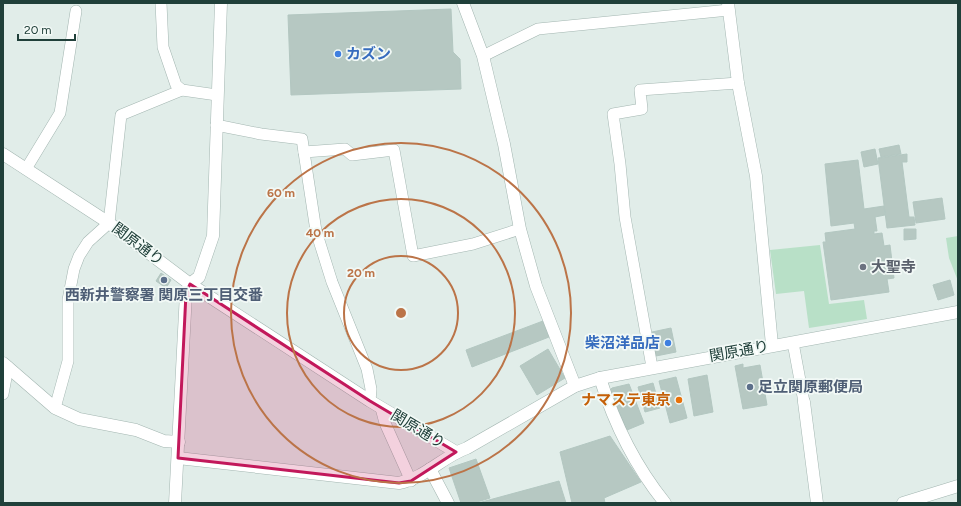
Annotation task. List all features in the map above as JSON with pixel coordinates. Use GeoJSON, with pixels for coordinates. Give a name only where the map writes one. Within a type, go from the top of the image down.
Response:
{"type":"FeatureCollection","features":[{"type":"Feature","properties":{"kind":"street"},"geometry":{"type":"LineString","coordinates":[[175,503],[186,293],[190,284],[199,277],[213,236],[221,3]]}},
{"type":"Feature","properties":{"kind":"street"},"geometry":{"type":"LineString","coordinates":[[463,3],[483,56],[504,144],[520,229],[536,286],[575,386]]}},
{"type":"Feature","properties":{"kind":"street"},"geometry":{"type":"LineString","coordinates":[[728,6],[738,83],[756,176],[772,345]]}},
{"type":"Feature","properties":{"kind":"street","name":"関原通り"},"geometry":{"type":"LineString","coordinates":[[3,154],[109,223],[190,284],[370,402],[456,452],[467,448],[575,386],[600,378],[772,345],[957,314]]}},
{"type":"Feature","properties":{"kind":"street"},"geometry":{"type":"LineString","coordinates":[[5,365],[55,408],[79,419],[136,430],[164,441],[179,442]]}},
{"type":"Feature","properties":{"kind":"street"},"geometry":{"type":"LineString","coordinates":[[600,378],[628,446],[647,480],[665,503]]}},
{"type":"Feature","properties":{"kind":"street"},"geometry":{"type":"LineString","coordinates":[[804,402],[818,503]]}},
{"type":"Feature","properties":{"kind":"street"},"geometry":{"type":"LineString","coordinates":[[178,458],[399,483],[411,480],[456,452]]}},
{"type":"Feature","properties":{"kind":"street"},"geometry":{"type":"LineString","coordinates":[[430,469],[448,503]]}},
{"type":"Feature","properties":{"kind":"street"},"geometry":{"type":"LineString","coordinates":[[903,503],[958,486]]}},
{"type":"Feature","properties":{"kind":"lane"},"geometry":{"type":"LineString","coordinates":[[161,3],[163,47],[176,85],[182,90]]}},
{"type":"Feature","properties":{"kind":"lane"},"geometry":{"type":"LineString","coordinates":[[483,56],[538,29],[728,6]]}},
{"type":"Feature","properties":{"kind":"lane"},"geometry":{"type":"LineString","coordinates":[[26,169],[60,113],[76,11]]}},
{"type":"Feature","properties":{"kind":"lane"},"geometry":{"type":"LineString","coordinates":[[652,367],[625,217],[613,114],[642,109],[640,90],[738,83]]}},
{"type":"Feature","properties":{"kind":"lane"},"geometry":{"type":"LineString","coordinates":[[55,408],[68,361],[68,300],[74,269],[79,256],[85,247],[109,223],[121,115],[182,90],[217,95]]}},
{"type":"Feature","properties":{"kind":"lane"},"geometry":{"type":"LineString","coordinates":[[216,125],[261,134],[302,139],[316,231],[332,282],[367,369],[371,389],[370,402]]}},
{"type":"Feature","properties":{"kind":"lane"},"geometry":{"type":"LineString","coordinates":[[304,152],[345,149],[352,155],[394,150],[413,256],[473,244],[520,229]]}},
{"type":"Feature","properties":{"kind":"lane"},"geometry":{"type":"LineString","coordinates":[[794,348],[804,402]]}},
{"type":"Feature","properties":{"kind":"lane"},"geometry":{"type":"LineString","coordinates":[[3,394],[5,365]]}},
{"type":"Feature","properties":{"kind":"lane"},"geometry":{"type":"LineString","coordinates":[[382,408],[385,423],[411,480]]}},
{"type":"Feature","properties":{"kind":"highlighted area"},"geometry":{"type":"Polygon","coordinates":[[[190,284],[370,401],[456,452],[411,481],[399,483],[178,458],[186,293],[190,284]]]}},
{"type":"Feature","properties":{"kind":"green space"},"geometry":{"type":"Polygon","coordinates":[[[958,236],[958,281],[949,258],[946,238],[958,236]]]}},
{"type":"Feature","properties":{"kind":"green space"},"geometry":{"type":"Polygon","coordinates":[[[820,245],[829,304],[864,300],[867,319],[809,328],[804,291],[776,294],[770,250],[820,245]]]}},
{"type":"Feature","properties":{"kind":"building"},"geometry":{"type":"Polygon","coordinates":[[[451,9],[453,52],[460,59],[461,89],[291,95],[288,15],[451,9]]]}},
{"type":"Feature","properties":{"kind":"building"},"geometry":{"type":"Polygon","coordinates":[[[899,145],[901,154],[881,157],[879,149],[899,145]]]}},
{"type":"Feature","properties":{"kind":"building"},"geometry":{"type":"Polygon","coordinates":[[[875,149],[878,164],[864,167],[861,152],[875,149]]]}},
{"type":"Feature","properties":{"kind":"building"},"geometry":{"type":"Polygon","coordinates":[[[907,154],[907,162],[902,162],[909,217],[914,217],[915,225],[887,228],[878,158],[907,154]]]}},
{"type":"Feature","properties":{"kind":"building"},"geometry":{"type":"Polygon","coordinates":[[[858,160],[864,209],[884,206],[885,215],[875,217],[877,231],[874,231],[874,234],[882,233],[884,246],[890,245],[894,278],[887,279],[889,292],[831,300],[823,242],[826,242],[825,233],[855,229],[854,223],[831,226],[825,164],[858,160]]]}},
{"type":"Feature","properties":{"kind":"building"},"geometry":{"type":"Polygon","coordinates":[[[942,198],[945,219],[916,223],[913,202],[942,198]]]}},
{"type":"Feature","properties":{"kind":"building"},"geometry":{"type":"Polygon","coordinates":[[[904,229],[916,229],[916,239],[904,240],[904,229]]]}},
{"type":"Feature","properties":{"kind":"building"},"geometry":{"type":"Polygon","coordinates":[[[161,273],[171,280],[166,288],[156,281],[161,273]]]}},
{"type":"Feature","properties":{"kind":"building"},"geometry":{"type":"Polygon","coordinates":[[[950,280],[954,295],[938,300],[933,285],[950,280]]]}},
{"type":"Feature","properties":{"kind":"building"},"geometry":{"type":"Polygon","coordinates":[[[543,321],[549,337],[472,367],[466,350],[543,321]]]}},
{"type":"Feature","properties":{"kind":"building"},"geometry":{"type":"Polygon","coordinates":[[[671,328],[676,352],[656,356],[652,332],[671,328]]]}},
{"type":"Feature","properties":{"kind":"building"},"geometry":{"type":"Polygon","coordinates":[[[548,349],[565,378],[537,395],[520,366],[548,349]]]}},
{"type":"Feature","properties":{"kind":"building"},"geometry":{"type":"Polygon","coordinates":[[[743,364],[743,368],[760,365],[767,405],[743,409],[735,366],[743,364]]]}},
{"type":"Feature","properties":{"kind":"building"},"geometry":{"type":"Polygon","coordinates":[[[707,375],[713,412],[694,416],[688,379],[707,375]]]}},
{"type":"Feature","properties":{"kind":"building"},"geometry":{"type":"Polygon","coordinates":[[[676,377],[687,418],[670,423],[659,381],[676,377]]]}},
{"type":"Feature","properties":{"kind":"building"},"geometry":{"type":"Polygon","coordinates":[[[653,383],[660,408],[645,412],[638,387],[653,383]]]}},
{"type":"Feature","properties":{"kind":"building"},"geometry":{"type":"Polygon","coordinates":[[[629,384],[644,423],[627,430],[610,390],[612,388],[629,384]]]}},
{"type":"Feature","properties":{"kind":"building"},"geometry":{"type":"Polygon","coordinates":[[[610,436],[641,482],[604,498],[605,503],[572,503],[560,452],[610,436]]]}},
{"type":"Feature","properties":{"kind":"building"},"geometry":{"type":"Polygon","coordinates":[[[476,459],[490,498],[474,503],[461,503],[449,468],[476,459]]]}},
{"type":"Feature","properties":{"kind":"building"},"geometry":{"type":"Polygon","coordinates":[[[559,481],[566,503],[478,503],[559,481]]]}},
{"type":"Feature","properties":{"kind":"place","name":"カズン"},"geometry":{"type":"Point","coordinates":[338,54]}},
{"type":"Feature","properties":{"kind":"place","name":"大聖寺"},"geometry":{"type":"Point","coordinates":[863,267]}},
{"type":"Feature","properties":{"kind":"place","name":"西新井警察署 関原三丁目交番"},"geometry":{"type":"Point","coordinates":[164,280]}},
{"type":"Feature","properties":{"kind":"place","name":"柴沼洋品店"},"geometry":{"type":"Point","coordinates":[668,343]}},
{"type":"Feature","properties":{"kind":"place","name":"足立関原郵便局"},"geometry":{"type":"Point","coordinates":[750,387]}},
{"type":"Feature","properties":{"kind":"place","name":"ナマステ東京"},"geometry":{"type":"Point","coordinates":[679,400]}}]}
